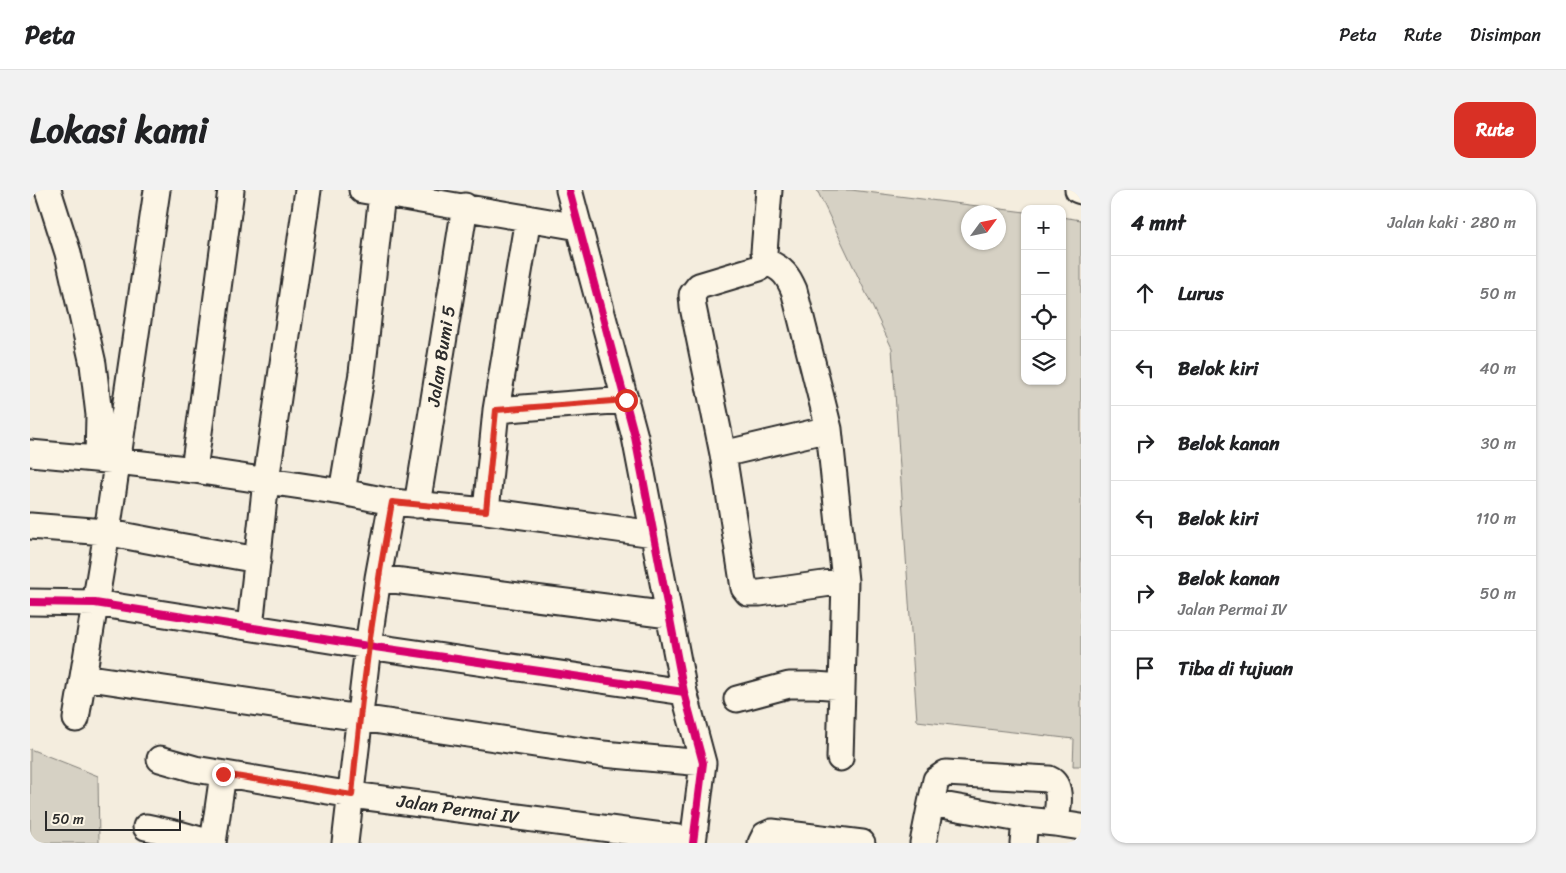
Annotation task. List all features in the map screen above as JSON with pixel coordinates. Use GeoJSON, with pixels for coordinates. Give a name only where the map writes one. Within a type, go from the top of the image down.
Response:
{"type":"FeatureCollection","features":[{"type":"Feature","properties":{"kind":"street"},"geometry":{"type":"LineString","coordinates":[[48,190],[68,254],[93,364],[107,460],[107,532],[76,719]]}},
{"type":"Feature","properties":{"kind":"street"},"geometry":{"type":"LineString","coordinates":[[107,460],[157,190]]}},
{"type":"Feature","properties":{"kind":"street"},"geometry":{"type":"LineString","coordinates":[[194,470],[232,190]]}},
{"type":"Feature","properties":{"kind":"street"},"geometry":{"type":"LineString","coordinates":[[250,627],[266,481],[308,190]]}},
{"type":"Feature","properties":{"kind":"street"},"geometry":{"type":"LineString","coordinates":[[568,190],[636,438],[684,692],[703,763],[693,842]]}},
{"type":"Feature","properties":{"kind":"street"},"geometry":{"type":"LineString","coordinates":[[764,261],[769,190]]}},
{"type":"Feature","properties":{"kind":"street"},"geometry":{"type":"LineString","coordinates":[[342,492],[362,373],[372,192],[465,206],[579,227]]}},
{"type":"Feature","properties":{"kind":"street","name":"Jalan Bumi 5"},"geometry":{"type":"LineString","coordinates":[[417,505],[465,206]]}},
{"type":"Feature","properties":{"kind":"street"},"geometry":{"type":"LineString","coordinates":[[486,511],[496,410],[528,218]]}},
{"type":"Feature","properties":{"kind":"street"},"geometry":{"type":"LineString","coordinates":[[840,758],[845,581],[829,429],[794,290],[788,276],[779,268],[764,261],[699,286],[692,295],[723,454],[744,588],[748,593],[760,593],[845,581]]}},
{"type":"Feature","properties":{"kind":"street"},"geometry":{"type":"LineString","coordinates":[[496,410],[626,400]]}},
{"type":"Feature","properties":{"kind":"street"},"geometry":{"type":"LineString","coordinates":[[723,454],[829,429]]}},
{"type":"Feature","properties":{"kind":"street"},"geometry":{"type":"LineString","coordinates":[[30,453],[194,470],[342,492],[392,502],[486,511],[654,534]]}},
{"type":"Feature","properties":{"kind":"street"},"geometry":{"type":"LineString","coordinates":[[345,843],[368,646],[392,502]]}},
{"type":"Feature","properties":{"kind":"street"},"geometry":{"type":"LineString","coordinates":[[30,526],[107,532],[258,560]]}},
{"type":"Feature","properties":{"kind":"street"},"geometry":{"type":"LineString","coordinates":[[378,578],[669,615]]}},
{"type":"Feature","properties":{"kind":"street"},"geometry":{"type":"LineString","coordinates":[[30,602],[95,604],[684,692]]}},
{"type":"Feature","properties":{"kind":"street"},"geometry":{"type":"LineString","coordinates":[[83,677],[603,754],[703,763]]}},
{"type":"Feature","properties":{"kind":"street"},"geometry":{"type":"LineString","coordinates":[[737,698],[789,685],[842,687]]}},
{"type":"Feature","properties":{"kind":"street","name":"Jalan Permai IV"},"geometry":{"type":"LineString","coordinates":[[160,758],[196,769],[352,795],[693,842]]}},
{"type":"Feature","properties":{"kind":"street"},"geometry":{"type":"LineString","coordinates":[[923,843],[936,780],[939,776],[946,773],[1049,779],[1056,786],[1065,813],[1081,827]]}},
{"type":"Feature","properties":{"kind":"street"},"geometry":{"type":"LineString","coordinates":[[146,827],[212,843],[223,774]]}},
{"type":"Feature","properties":{"kind":"street"},"geometry":{"type":"LineString","coordinates":[[930,803],[1024,831],[1065,813]]}},
{"type":"Feature","properties":{"kind":"street"},"geometry":{"type":"LineString","coordinates":[[761,843],[765,835],[772,832],[862,843]]}},
{"type":"Feature","properties":{"kind":"shaded area"},"geometry":{"type":"Polygon","coordinates":[[[817,190],[851,190],[970,205],[961,205],[961,250],[1006,250],[1006,210],[1021,211],[1021,385],[1066,385],[1066,218],[1081,220],[1081,766],[1073,766],[1074,739],[917,721],[892,348],[817,190]]]}},
{"type":"Feature","properties":{"kind":"shaded area"},"geometry":{"type":"Polygon","coordinates":[[[30,749],[98,776],[99,843],[30,843],[30,749]]]}},
{"type":"Feature","properties":{"kind":"cycle path"},"geometry":{"type":"LineString","coordinates":[[569,190],[635,437],[684,692],[703,763],[693,843]]}},
{"type":"Feature","properties":{"kind":"cycle path"},"geometry":{"type":"LineString","coordinates":[[30,602],[95,603],[368,646],[684,692]]}},
{"type":"Feature","properties":{"kind":"route"},"geometry":{"type":"LineString","coordinates":[[223,774],[352,795],[368,646],[392,502],[486,511],[496,410],[626,400]]}}]}
